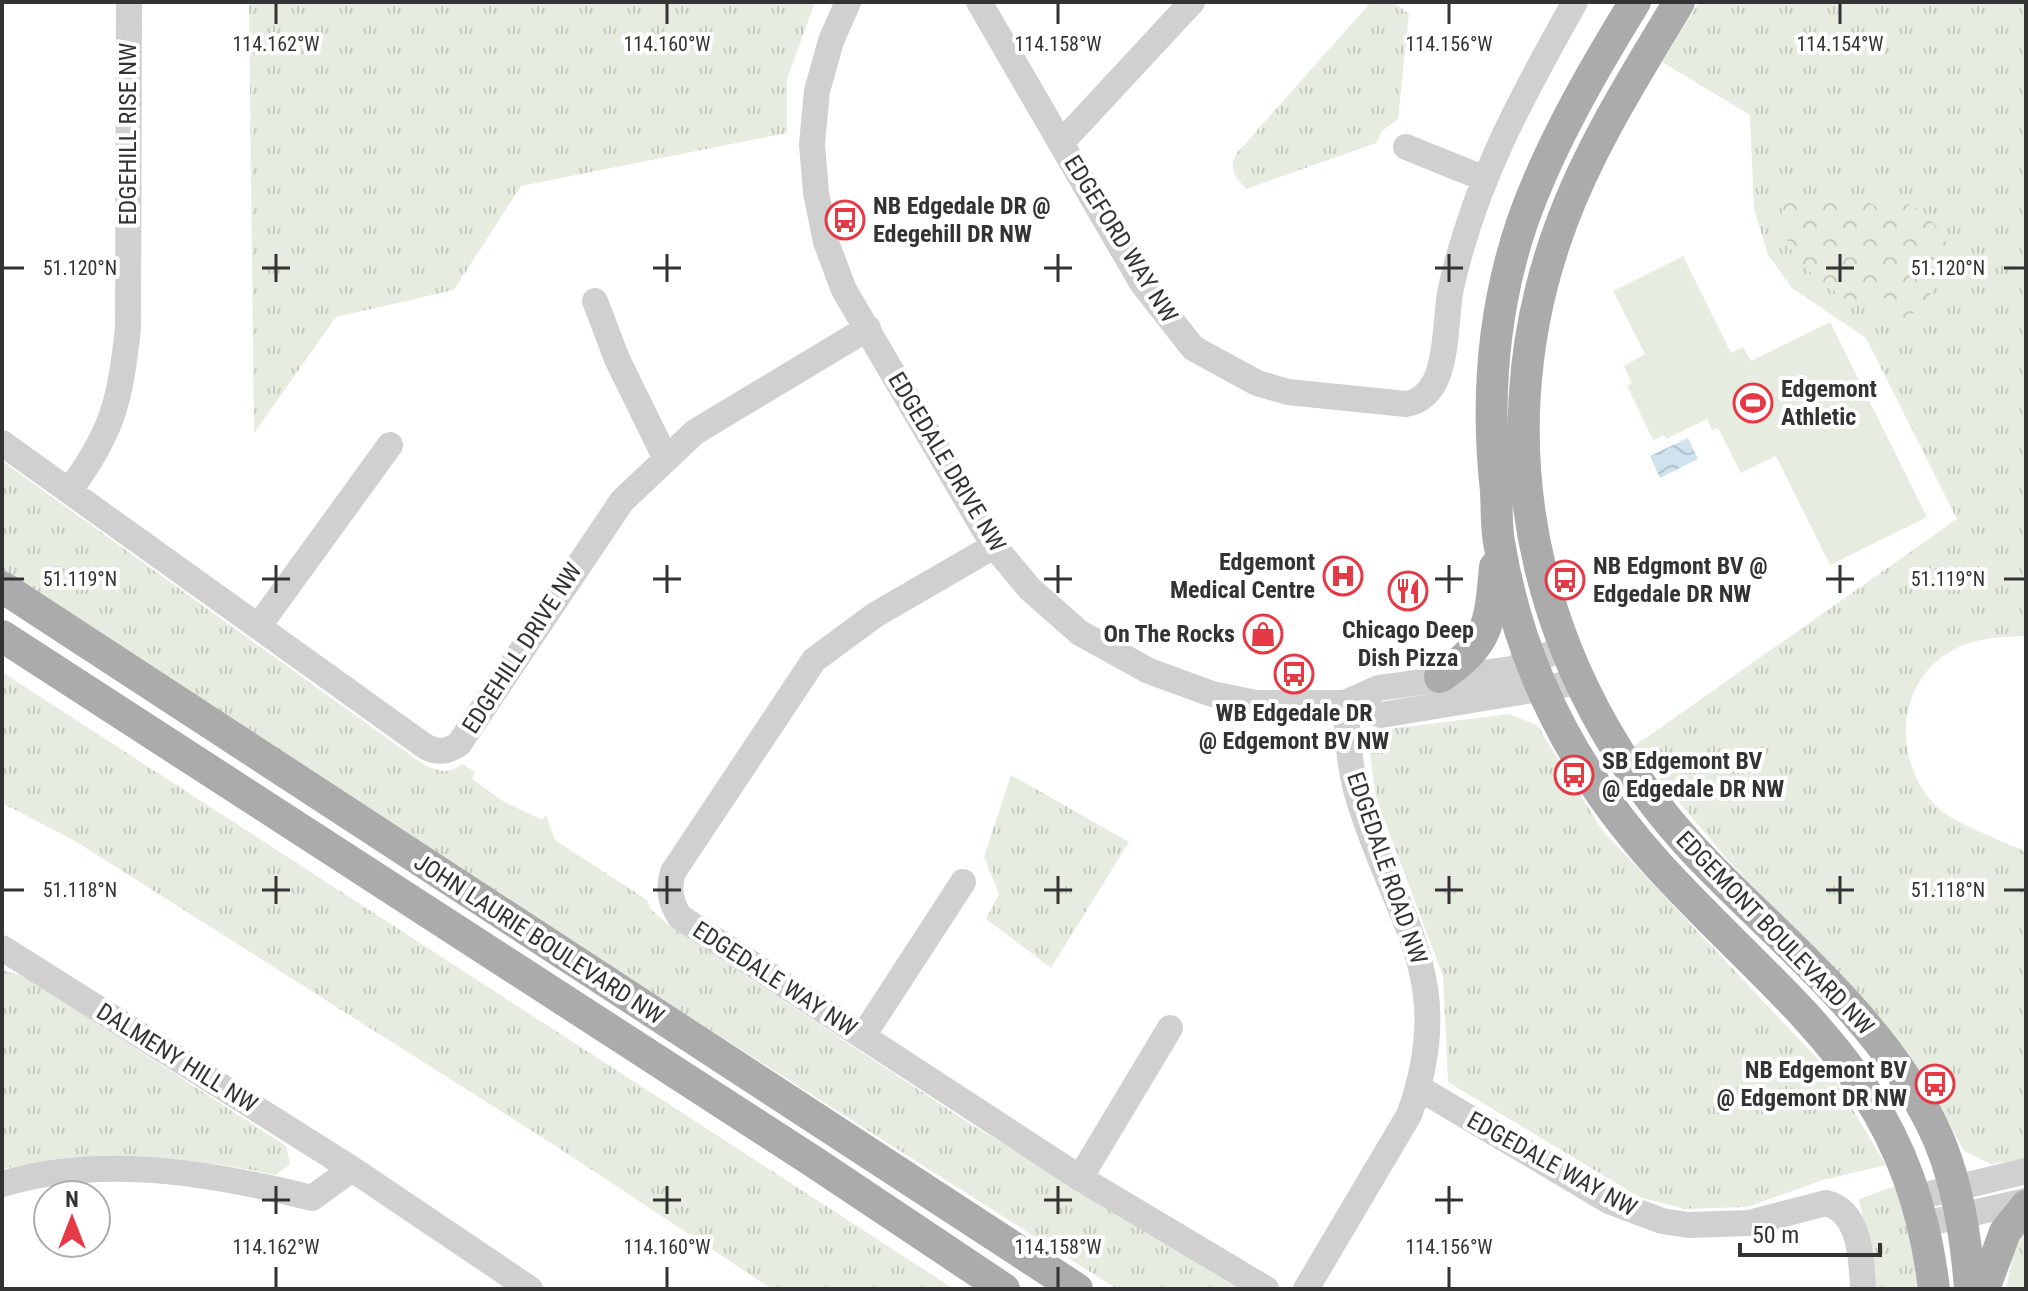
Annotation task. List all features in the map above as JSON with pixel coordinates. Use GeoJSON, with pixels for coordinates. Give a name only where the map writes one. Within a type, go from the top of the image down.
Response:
{"type":"FeatureCollection","features":[{"type":"Feature","properties":{"kind":"main road","name":"EDGEMONT BOULEVARD NW"},"geometry":{"type":"LineString","coordinates":[[1635,2],[1553,148],[1522,226],[1510,266],[1492,384],[1498,536],[1507,589],[1534,676],[1584,767],[1621,821],[1657,864],[1817,1026],[1851,1067],[1886,1121],[1921,1211],[1934,1289]]}},
{"type":"Feature","properties":{"kind":"main road","name":"EDGEMONT BOULEVARD NW"},"geometry":{"type":"LineString","coordinates":[[1679,2],[1607,125],[1573,194],[1551,255],[1533,328],[1524,413],[1526,499],[1541,574],[1565,648],[1618,755],[1669,822],[1786,941],[1885,1050],[1933,1126],[1957,1202],[1970,1289]]}},
{"type":"Feature","properties":{"kind":"main road"},"geometry":{"type":"LineString","coordinates":[[1440,677],[1467,659],[1485,632],[1492,599],[1498,536]]}},
{"type":"Feature","properties":{"kind":"main road","name":"JOHN LAURIE BOULEVARD NW"},"geometry":{"type":"LineString","coordinates":[[2,587],[1077,1289]]}},
{"type":"Feature","properties":{"kind":"main road","name":"JOHN LAURIE BOULEVARD NW"},"geometry":{"type":"LineString","coordinates":[[2,636],[814,1162],[1004,1289]]}},
{"type":"Feature","properties":{"kind":"main road"},"geometry":{"type":"LineString","coordinates":[[1984,1289],[2005,1232],[2026,1203]]}},
{"type":"Feature","properties":{"kind":"street","name":"EDGEHILL RISE NW"},"geometry":{"type":"LineString","coordinates":[[69,491],[106,437],[123,375],[128,328],[129,2]]}},
{"type":"Feature","properties":{"kind":"street","name":"EDGEDALE DRIVE NW"},"geometry":{"type":"LineString","coordinates":[[848,2],[831,41],[817,91],[812,144],[816,193],[826,242],[844,290],[994,546],[1030,589],[1080,633],[1149,671],[1212,694],[1256,703],[1345,703],[1381,715],[1534,676],[1565,648]]}},
{"type":"Feature","properties":{"kind":"street","name":"EDGEFORD WAY NW"},"geometry":{"type":"LineString","coordinates":[[979,2],[1142,283],[1193,348],[1257,383],[1316,397],[1406,404],[1420,402],[1434,387],[1451,291],[1483,178],[1509,120],[1575,2]]}},
{"type":"Feature","properties":{"kind":"street"},"geometry":{"type":"LineString","coordinates":[[1062,142],[1192,2]]}},
{"type":"Feature","properties":{"kind":"street"},"geometry":{"type":"LineString","coordinates":[[1406,147],[1483,178]]}},
{"type":"Feature","properties":{"kind":"street"},"geometry":{"type":"LineString","coordinates":[[595,301],[617,359],[665,457]]}},
{"type":"Feature","properties":{"kind":"street","name":"EDGEHILL DRIVE NW"},"geometry":{"type":"LineString","coordinates":[[2,443],[426,747],[435,751],[450,750],[459,744],[622,501],[665,457],[695,432],[868,328]]}},
{"type":"Feature","properties":{"kind":"street"},"geometry":{"type":"LineString","coordinates":[[258,627],[390,445]]}},
{"type":"Feature","properties":{"kind":"street","name":"EDGEDALE WAY NW"},"geometry":{"type":"LineString","coordinates":[[994,546],[875,615],[814,660],[673,872],[669,884],[673,907],[680,917],[1080,1178],[1266,1289]]}},
{"type":"Feature","properties":{"kind":"street","name":"EDGEDALE DRIVE NW"},"geometry":{"type":"LineString","coordinates":[[1345,703],[1379,688],[1440,677],[1534,676],[1580,682]]}},
{"type":"Feature","properties":{"kind":"street","name":"EDGEDALE ROAD NW"},"geometry":{"type":"LineString","coordinates":[[1306,1289],[1393,1145],[1419,1088],[1428,1015],[1426,983],[1413,935],[1358,797],[1350,763],[1345,703]]}},
{"type":"Feature","properties":{"kind":"street"},"geometry":{"type":"LineString","coordinates":[[863,1036],[963,882]]}},
{"type":"Feature","properties":{"kind":"street","name":"DALMENY HILL NW"},"geometry":{"type":"LineString","coordinates":[[2,948],[352,1169],[530,1289]]}},
{"type":"Feature","properties":{"kind":"street"},"geometry":{"type":"LineString","coordinates":[[1080,1178],[1170,1028]]}},
{"type":"Feature","properties":{"kind":"street","name":"EDGEDALE WAY NW"},"geometry":{"type":"LineString","coordinates":[[1419,1088],[1577,1183],[1647,1217],[1688,1225],[1725,1225],[1749,1223],[1826,1203],[1838,1206],[1846,1213],[1855,1231],[1863,1289]]}},
{"type":"Feature","properties":{"kind":"street"},"geometry":{"type":"LineString","coordinates":[[2,1184],[37,1175],[76,1171],[183,1172],[312,1198],[352,1169]]}},
{"type":"Feature","properties":{"kind":"street"},"geometry":{"type":"LineString","coordinates":[[1921,1211],[1957,1202],[2026,1171]]}},
{"type":"Feature","properties":{"kind":"street"},"geometry":{"type":"LineString","coordinates":[[1957,1202],[2026,1203]]}},
{"type":"Feature","properties":{"kind":"green space"},"geometry":{"type":"Polygon","coordinates":[[[249,2],[815,2],[787,79],[787,133],[521,186],[454,290],[336,317],[254,433],[249,2]]]}},
{"type":"Feature","properties":{"kind":"green space"},"geometry":{"type":"Polygon","coordinates":[[[1371,2],[1393,2],[1409,14],[1398,119],[1382,131],[1376,143],[1246,189],[1234,172],[1237,153],[1371,2]]]}},
{"type":"Feature","properties":{"kind":"green space"},"geometry":{"type":"Polygon","coordinates":[[[1699,2],[2026,2],[2026,636],[1975,641],[1938,660],[1922,678],[1906,721],[1912,767],[1922,789],[1938,808],[1967,826],[2026,852],[2026,1159],[1991,1164],[1964,1151],[1925,1078],[1875,1013],[1732,865],[1633,747],[1957,519],[1866,338],[1792,288],[1768,255],[1754,209],[1750,115],[1662,62],[1699,2]]]}},
{"type":"Feature","properties":{"kind":"green space"},"geometry":{"type":"Polygon","coordinates":[[[1843,196],[1862,199],[1877,207],[1909,204],[1928,218],[1944,237],[1948,253],[1932,291],[1925,303],[1906,319],[1899,316],[1897,304],[1866,289],[1856,304],[1850,303],[1811,272],[1792,251],[1786,238],[1782,204],[1800,201],[1805,206],[1843,196]]]}},
{"type":"Feature","properties":{"kind":"green space","name":"Edgemont Athletic"},"geometry":{"type":"Polygon","coordinates":[[[1683,256],[1731,353],[1743,347],[1751,361],[1830,322],[1927,517],[1830,565],[1776,456],[1741,473],[1718,428],[1712,430],[1707,419],[1666,439],[1664,435],[1653,440],[1627,386],[1632,383],[1624,366],[1645,354],[1613,291],[1683,256]]]}},
{"type":"Feature","properties":{"kind":"green space"},"geometry":{"type":"Polygon","coordinates":[[[2,461],[423,764],[443,771],[462,764],[475,772],[472,779],[503,801],[542,820],[546,815],[555,840],[647,900],[651,910],[670,926],[972,1125],[1243,1289],[1117,1289],[54,612],[2,574],[2,461]]]}},
{"type":"Feature","properties":{"kind":"green space"},"geometry":{"type":"Polygon","coordinates":[[[2,672],[954,1289],[772,1289],[554,1145],[75,841],[2,803],[2,672]]]}},
{"type":"Feature","properties":{"kind":"green space"},"geometry":{"type":"Polygon","coordinates":[[[1509,714],[1537,725],[1602,830],[1831,1073],[1886,1165],[1823,1180],[1747,1207],[1685,1209],[1639,1197],[1448,1082],[1443,976],[1376,798],[1369,746],[1381,730],[1509,714]]]}},
{"type":"Feature","properties":{"kind":"green space"},"geometry":{"type":"Polygon","coordinates":[[[1011,775],[1129,842],[1051,968],[986,919],[999,894],[984,857],[1011,775]]]}},
{"type":"Feature","properties":{"kind":"green space"},"geometry":{"type":"Polygon","coordinates":[[[2,970],[26,977],[286,1146],[290,1164],[276,1175],[207,1163],[139,1158],[71,1160],[2,1169],[2,970]]]}},
{"type":"Feature","properties":{"kind":"green space"},"geometry":{"type":"Polygon","coordinates":[[[1897,1185],[1922,1289],[1876,1289],[1859,1199],[1897,1185]]]}},
{"type":"Feature","properties":{"kind":"green space"},"geometry":{"type":"Polygon","coordinates":[[[2026,1232],[2026,1289],[2006,1289],[2015,1245],[2026,1232]]]}},
{"type":"Feature","properties":{"kind":"water"},"geometry":{"type":"Polygon","coordinates":[[[1688,438],[1698,459],[1660,478],[1650,456],[1688,438]]]}},
{"type":"Feature","properties":{"kind":"place","name":"NB Edgedale DR @ Edegehill DR NW"},"geometry":{"type":"Point","coordinates":[845,220]}},
{"type":"Feature","properties":{"kind":"place","name":"Edgemont Athletic"},"geometry":{"type":"Point","coordinates":[1753,403]}},
{"type":"Feature","properties":{"kind":"place","name":"Edgemont Medical Centre"},"geometry":{"type":"Point","coordinates":[1343,576]}},
{"type":"Feature","properties":{"kind":"place","name":"NB Edgmont BV @ Edgedale DR NW"},"geometry":{"type":"Point","coordinates":[1565,580]}},
{"type":"Feature","properties":{"kind":"place","name":"Chicago Deep Dish Pizza"},"geometry":{"type":"Point","coordinates":[1408,591]}},
{"type":"Feature","properties":{"kind":"place","name":"On The Rocks"},"geometry":{"type":"Point","coordinates":[1263,634]}},
{"type":"Feature","properties":{"kind":"place","name":"WB Edgedale DR @ Edgemont BV NW"},"geometry":{"type":"Point","coordinates":[1294,674]}},
{"type":"Feature","properties":{"kind":"place","name":"SB Edgemont BV @ Edgedale DR NW"},"geometry":{"type":"Point","coordinates":[1574,775]}},
{"type":"Feature","properties":{"kind":"place","name":"NB Edgemont BV @ Edgemont DR NW"},"geometry":{"type":"Point","coordinates":[1935,1084]}}]}
